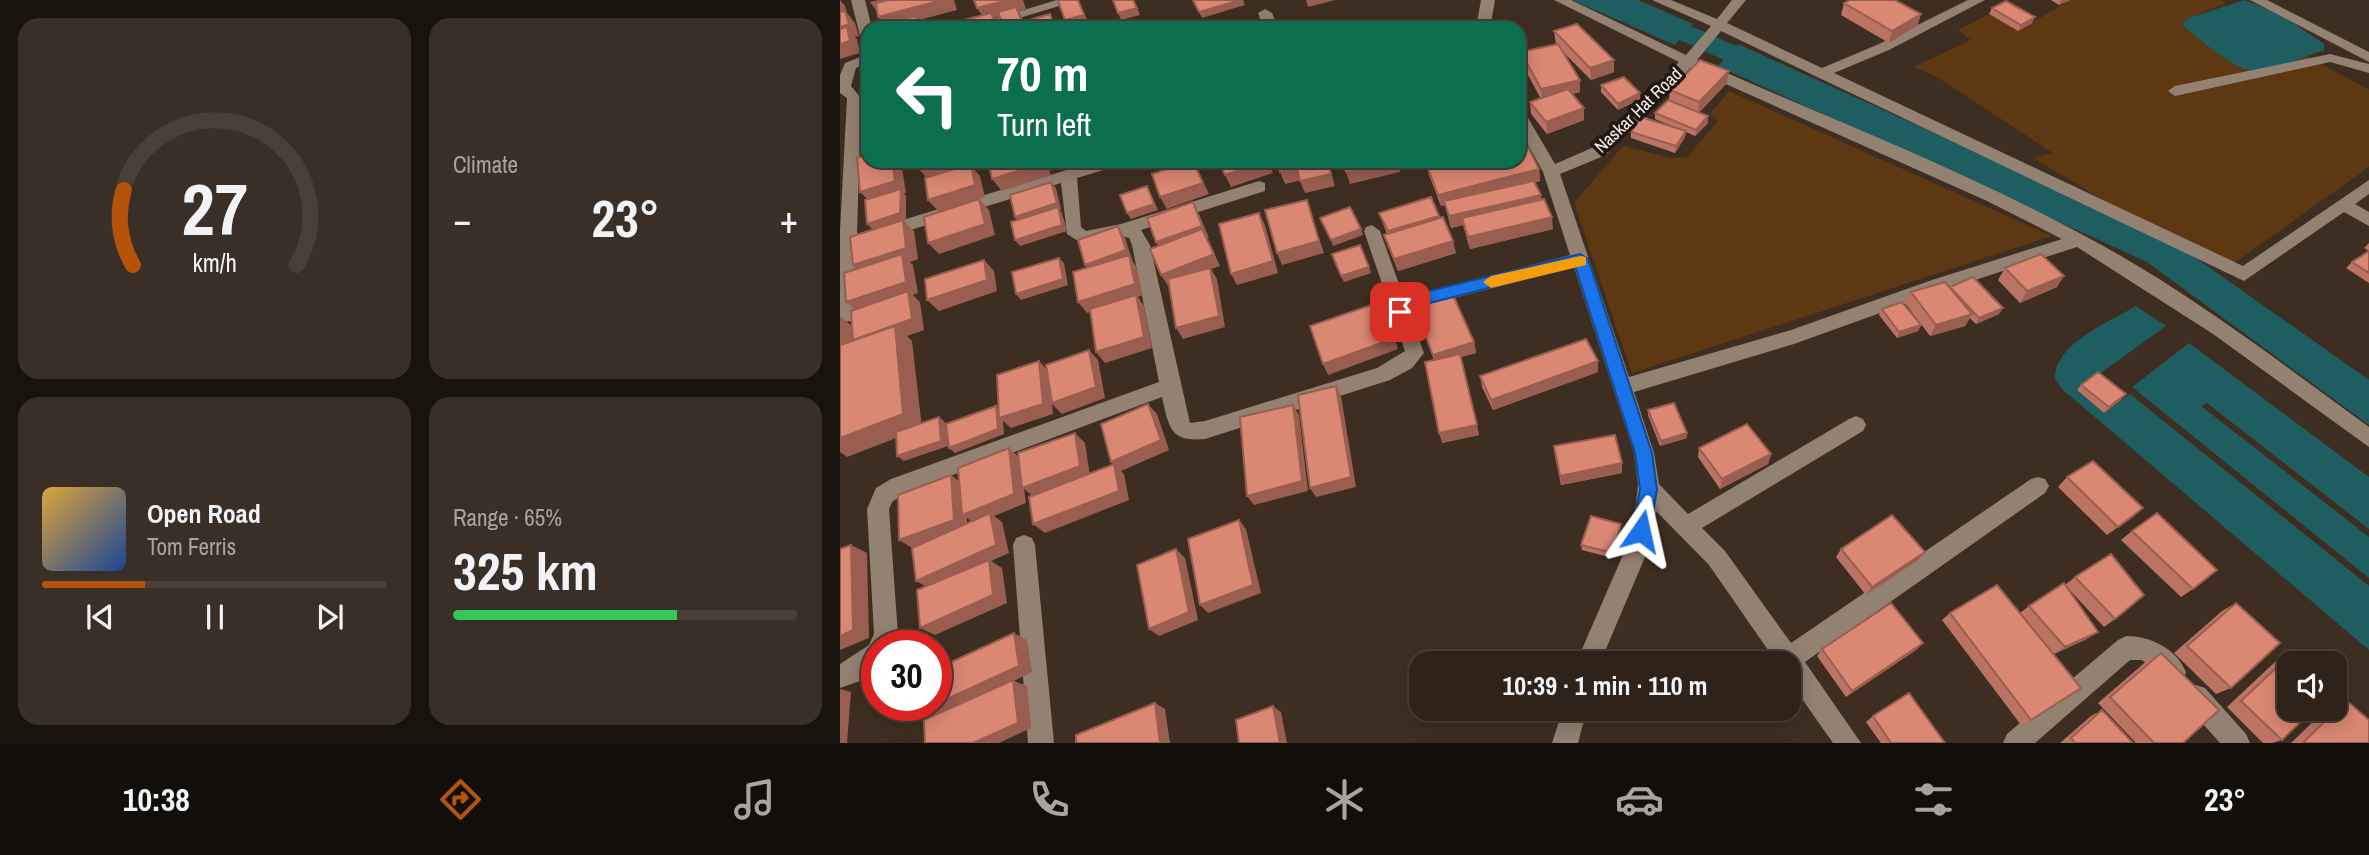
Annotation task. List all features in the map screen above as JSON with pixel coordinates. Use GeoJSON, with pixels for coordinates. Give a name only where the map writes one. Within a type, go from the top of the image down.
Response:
{"type":"FeatureCollection","features":[{"type":"Feature","properties":{"kind":"street"},"geometry":{"type":"LineString","coordinates":[[858,0],[863,21]]}},
{"type":"Feature","properties":{"kind":"street"},"geometry":{"type":"LineString","coordinates":[[996,21],[1072,0]]}},
{"type":"Feature","properties":{"kind":"street"},"geometry":{"type":"LineString","coordinates":[[1484,21],[1488,0]]}},
{"type":"Feature","properties":{"kind":"street"},"geometry":{"type":"LineString","coordinates":[[1561,0],[1692,57],[1993,197],[2079,240],[2220,329],[2369,438]]}},
{"type":"Feature","properties":{"kind":"street"},"geometry":{"type":"LineString","coordinates":[[1659,0],[2244,274],[2369,186]]}},
{"type":"Feature","properties":{"kind":"street"},"geometry":{"type":"LineString","coordinates":[[1717,29],[1739,0]]}},
{"type":"Feature","properties":{"kind":"street"},"geometry":{"type":"LineString","coordinates":[[1820,74],[1884,47],[1978,0]]}},
{"type":"Feature","properties":{"kind":"street"},"geometry":{"type":"LineString","coordinates":[[2257,0],[2369,58]]}},
{"type":"Feature","properties":{"kind":"street"},"geometry":{"type":"LineString","coordinates":[[1265,13],[1268,21]]}},
{"type":"Feature","properties":{"kind":"street","name":"Naskar Hat Road"},"geometry":{"type":"LineString","coordinates":[[1551,172],[1600,151],[1717,29]]}},
{"type":"Feature","properties":{"kind":"street"},"geometry":{"type":"LineString","coordinates":[[2175,91],[2330,58],[2369,69]]}},
{"type":"Feature","properties":{"kind":"street"},"geometry":{"type":"LineString","coordinates":[[845,316],[848,243],[860,136],[854,98],[842,88],[850,66],[861,61]]}},
{"type":"Feature","properties":{"kind":"street"},"geometry":{"type":"LineString","coordinates":[[1526,127],[1551,172],[1644,453],[1648,489],[1641,531],[1618,596],[1593,651]]}},
{"type":"Feature","properties":{"kind":"street"},"geometry":{"type":"LineString","coordinates":[[848,243],[1092,168]]}},
{"type":"Feature","properties":{"kind":"street"},"geometry":{"type":"LineString","coordinates":[[1069,175],[1073,230],[1083,238],[1122,230],[1259,187]]}},
{"type":"Feature","properties":{"kind":"street"},"geometry":{"type":"LineString","coordinates":[[2345,205],[2369,219]]}},
{"type":"Feature","properties":{"kind":"street"},"geometry":{"type":"LineString","coordinates":[[1122,230],[1135,234],[1141,245],[1177,420],[1185,432],[1205,430],[1383,374],[1405,363],[1415,353],[1372,231]]}},
{"type":"Feature","properties":{"kind":"street"},"geometry":{"type":"LineString","coordinates":[[1622,387],[1794,337],[1938,285],[2079,240]]}},
{"type":"Feature","properties":{"kind":"street"},"geometry":{"type":"LineString","coordinates":[[1400,312],[1413,301],[1580,259]]}},
{"type":"Feature","properties":{"kind":"street"},"geometry":{"type":"LineString","coordinates":[[886,630],[878,509],[884,495],[898,486],[1170,386]]}},
{"type":"Feature","properties":{"kind":"street"},"geometry":{"type":"LineString","coordinates":[[1688,526],[1856,425]]}},
{"type":"Feature","properties":{"kind":"street"},"geometry":{"type":"LineString","coordinates":[[1801,651],[2038,486]]}},
{"type":"Feature","properties":{"kind":"street"},"geometry":{"type":"LineString","coordinates":[[1648,489],[1688,526],[1717,558],[1783,651]]}},
{"type":"Feature","properties":{"kind":"street"},"geometry":{"type":"LineString","coordinates":[[1024,545],[1041,743]]}},
{"type":"Feature","properties":{"kind":"street"},"geometry":{"type":"LineString","coordinates":[[2016,743],[2126,648],[2146,648],[2163,660],[2236,743]]}},
{"type":"Feature","properties":{"kind":"street"},"geometry":{"type":"LineString","coordinates":[[840,676],[861,667]]}},
{"type":"Feature","properties":{"kind":"street"},"geometry":{"type":"LineString","coordinates":[[1801,676],[1848,743]]}},
{"type":"Feature","properties":{"kind":"street"},"geometry":{"type":"LineString","coordinates":[[1566,743],[1572,721]]}},
{"type":"Feature","properties":{"kind":"shaded area"},"geometry":{"type":"Polygon","coordinates":[[[2070,0],[2222,0],[2227,3],[2191,17],[2183,26],[2230,61],[2241,67],[2257,67],[2307,56],[2369,90],[2369,167],[2223,271],[2033,158],[2053,153],[1937,77],[1914,67],[1971,40],[1958,30],[1989,14],[2018,31],[2070,0]]]}},
{"type":"Feature","properties":{"kind":"shaded area"},"geometry":{"type":"Polygon","coordinates":[[[1729,91],[2052,236],[1632,373],[1574,203],[1623,146],[1671,158],[1687,157],[1718,121],[1710,114],[1729,91]]]}},
{"type":"Feature","properties":{"kind":"water"},"geometry":{"type":"Polygon","coordinates":[[[1572,0],[1638,0],[1693,24],[1675,45],[1572,0]]]}},
{"type":"Feature","properties":{"kind":"water"},"geometry":{"type":"Polygon","coordinates":[[[2245,0],[2280,14],[2324,44],[2324,50],[2278,66],[2250,70],[2226,59],[2183,26],[2183,22],[2191,17],[2245,0]]]}},
{"type":"Feature","properties":{"kind":"water"},"geometry":{"type":"Polygon","coordinates":[[[1738,44],[2106,211],[2193,256],[2369,380],[2369,425],[2147,262],[1718,66],[1738,44]]]}},
{"type":"Feature","properties":{"kind":"water"},"geometry":{"type":"Polygon","coordinates":[[[2136,306],[2166,326],[2077,390],[2104,413],[2130,394],[2369,586],[2369,650],[2062,389],[2055,378],[2057,366],[2064,354],[2086,335],[2136,306]]]}},
{"type":"Feature","properties":{"kind":"water"},"geometry":{"type":"Polygon","coordinates":[[[2189,343],[2369,477],[2369,529],[2207,403],[2201,406],[2369,537],[2369,578],[2132,387],[2189,343]]]}},
{"type":"Feature","properties":{"kind":"building"},"geometry":{"type":"Polygon","coordinates":[[[889,0],[942,0],[878,17],[876,3],[889,0]]]}},
{"type":"Feature","properties":{"kind":"building"},"geometry":{"type":"Polygon","coordinates":[[[974,0],[1008,0],[977,8],[974,0]]]}},
{"type":"Feature","properties":{"kind":"building"},"geometry":{"type":"Polygon","coordinates":[[[1078,0],[1084,15],[1065,20],[1058,1],[1078,0]]]}},
{"type":"Feature","properties":{"kind":"building"},"geometry":{"type":"Polygon","coordinates":[[[1113,0],[1133,0],[1137,8],[1118,13],[1113,0]]]}},
{"type":"Feature","properties":{"kind":"building"},"geometry":{"type":"Polygon","coordinates":[[[1193,0],[1240,0],[1199,12],[1193,0]]]}},
{"type":"Feature","properties":{"kind":"building"},"geometry":{"type":"Polygon","coordinates":[[[1850,0],[1895,0],[1921,14],[1892,31],[1844,3],[1850,0]]]}},
{"type":"Feature","properties":{"kind":"building"},"geometry":{"type":"Polygon","coordinates":[[[2006,1],[2035,17],[2021,25],[1992,8],[2006,1]]]}},
{"type":"Feature","properties":{"kind":"building"},"geometry":{"type":"Polygon","coordinates":[[[1016,7],[1022,21],[1001,21],[998,12],[1016,7]]]}},
{"type":"Feature","properties":{"kind":"building"},"geometry":{"type":"Polygon","coordinates":[[[845,11],[849,24],[840,27],[840,12],[845,11]]]}},
{"type":"Feature","properties":{"kind":"building"},"geometry":{"type":"Polygon","coordinates":[[[991,13],[994,21],[964,21],[991,13]]]}},
{"type":"Feature","properties":{"kind":"building"},"geometry":{"type":"Polygon","coordinates":[[[1050,14],[1052,21],[1032,21],[1050,14]]]}},
{"type":"Feature","properties":{"kind":"building"},"geometry":{"type":"Polygon","coordinates":[[[916,16],[917,21],[897,21],[916,16]]]}},
{"type":"Feature","properties":{"kind":"building"},"geometry":{"type":"Polygon","coordinates":[[[1577,24],[1614,60],[1590,68],[1554,31],[1577,24]]]}},
{"type":"Feature","properties":{"kind":"building"},"geometry":{"type":"Polygon","coordinates":[[[847,27],[850,41],[840,44],[840,29],[847,27]]]}},
{"type":"Feature","properties":{"kind":"building"},"geometry":{"type":"Polygon","coordinates":[[[1558,44],[1580,80],[1541,89],[1526,61],[1526,51],[1558,44]]]}},
{"type":"Feature","properties":{"kind":"building"},"geometry":{"type":"Polygon","coordinates":[[[1700,60],[1729,71],[1699,102],[1670,90],[1700,60]]]}},
{"type":"Feature","properties":{"kind":"building"},"geometry":{"type":"Polygon","coordinates":[[[1624,77],[1640,93],[1618,104],[1601,85],[1624,77]]]}},
{"type":"Feature","properties":{"kind":"building"},"geometry":{"type":"Polygon","coordinates":[[[1568,89],[1584,108],[1546,122],[1530,102],[1568,89]]]}},
{"type":"Feature","properties":{"kind":"building"},"geometry":{"type":"Polygon","coordinates":[[[1668,100],[1708,116],[1696,130],[1655,113],[1668,100]]]}},
{"type":"Feature","properties":{"kind":"building"},"geometry":{"type":"Polygon","coordinates":[[[1641,117],[1686,131],[1676,146],[1631,132],[1641,117]]]}},
{"type":"Feature","properties":{"kind":"building"},"geometry":{"type":"Polygon","coordinates":[[[1526,143],[1539,169],[1438,195],[1428,168],[1526,168],[1526,143]]]}},
{"type":"Feature","properties":{"kind":"building"},"geometry":{"type":"Polygon","coordinates":[[[861,157],[861,168],[893,168],[895,181],[860,192],[857,158],[861,157]]]}},
{"type":"Feature","properties":{"kind":"building"},"geometry":{"type":"Polygon","coordinates":[[[958,168],[972,168],[975,185],[928,200],[925,178],[958,168]]]}},
{"type":"Feature","properties":{"kind":"building"},"geometry":{"type":"Polygon","coordinates":[[[990,168],[1026,168],[992,179],[990,168]]]}},
{"type":"Feature","properties":{"kind":"building"},"geometry":{"type":"Polygon","coordinates":[[[1171,168],[1196,168],[1203,183],[1160,197],[1152,174],[1171,168]]]}},
{"type":"Feature","properties":{"kind":"building"},"geometry":{"type":"Polygon","coordinates":[[[1222,168],[1246,168],[1225,175],[1222,168]]]}},
{"type":"Feature","properties":{"kind":"building"},"geometry":{"type":"Polygon","coordinates":[[[1279,168],[1297,168],[1280,172],[1279,168]]]}},
{"type":"Feature","properties":{"kind":"building"},"geometry":{"type":"Polygon","coordinates":[[[1297,168],[1329,168],[1331,174],[1300,181],[1297,168]]]}},
{"type":"Feature","properties":{"kind":"building"},"geometry":{"type":"Polygon","coordinates":[[[1345,168],[1363,168],[1346,172],[1345,168]]]}},
{"type":"Feature","properties":{"kind":"building"},"geometry":{"type":"Polygon","coordinates":[[[1534,181],[1541,195],[1449,216],[1444,201],[1534,181]]]}},
{"type":"Feature","properties":{"kind":"building"},"geometry":{"type":"Polygon","coordinates":[[[1051,182],[1057,203],[1015,217],[1010,195],[1051,182]]]}},
{"type":"Feature","properties":{"kind":"building"},"geometry":{"type":"Polygon","coordinates":[[[1147,186],[1154,204],[1127,213],[1120,195],[1147,186]]]}},
{"type":"Feature","properties":{"kind":"building"},"geometry":{"type":"Polygon","coordinates":[[[901,189],[900,213],[867,224],[865,200],[901,189]]]}},
{"type":"Feature","properties":{"kind":"building"},"geometry":{"type":"Polygon","coordinates":[[[1431,197],[1439,216],[1388,231],[1379,213],[1431,197]]]}},
{"type":"Feature","properties":{"kind":"building"},"geometry":{"type":"Polygon","coordinates":[[[979,199],[985,224],[928,243],[924,217],[979,199]]]}},
{"type":"Feature","properties":{"kind":"building"},"geometry":{"type":"Polygon","coordinates":[[[1544,199],[1552,217],[1468,237],[1462,218],[1544,199]]]}},
{"type":"Feature","properties":{"kind":"building"},"geometry":{"type":"Polygon","coordinates":[[[1307,200],[1319,241],[1277,253],[1265,210],[1307,200]]]}},
{"type":"Feature","properties":{"kind":"building"},"geometry":{"type":"Polygon","coordinates":[[[1193,202],[1202,226],[1156,242],[1147,218],[1193,202]]]}},
{"type":"Feature","properties":{"kind":"building"},"geometry":{"type":"Polygon","coordinates":[[[1058,207],[1062,225],[1015,240],[1011,222],[1058,207]]]}},
{"type":"Feature","properties":{"kind":"building"},"geometry":{"type":"Polygon","coordinates":[[[1350,207],[1361,229],[1331,240],[1320,218],[1350,207]]]}},
{"type":"Feature","properties":{"kind":"building"},"geometry":{"type":"Polygon","coordinates":[[[1259,213],[1273,261],[1231,274],[1219,224],[1259,213]]]}},
{"type":"Feature","properties":{"kind":"building"},"geometry":{"type":"Polygon","coordinates":[[[1443,217],[1453,241],[1394,259],[1384,235],[1443,217]]]}},
{"type":"Feature","properties":{"kind":"building"},"geometry":{"type":"Polygon","coordinates":[[[903,220],[906,248],[853,265],[850,237],[903,220]]]}},
{"type":"Feature","properties":{"kind":"building"},"geometry":{"type":"Polygon","coordinates":[[[1118,226],[1126,250],[1085,265],[1078,240],[1118,226]]]}},
{"type":"Feature","properties":{"kind":"building"},"geometry":{"type":"Polygon","coordinates":[[[1202,229],[1214,254],[1161,275],[1150,249],[1202,229]]]}},
{"type":"Feature","properties":{"kind":"building"},"geometry":{"type":"Polygon","coordinates":[[[1360,245],[1369,267],[1341,276],[1332,254],[1360,245]]]}},
{"type":"Feature","properties":{"kind":"building"},"geometry":{"type":"Polygon","coordinates":[[[2369,251],[2369,273],[2352,262],[2369,251]]]}},
{"type":"Feature","properties":{"kind":"building"},"geometry":{"type":"Polygon","coordinates":[[[902,254],[906,282],[846,302],[844,273],[902,254]]]}},
{"type":"Feature","properties":{"kind":"building"},"geometry":{"type":"Polygon","coordinates":[[[2041,254],[2064,276],[2027,291],[2005,268],[2041,254]]]}},
{"type":"Feature","properties":{"kind":"building"},"geometry":{"type":"Polygon","coordinates":[[[1129,255],[1135,284],[1078,302],[1073,272],[1129,255]]]}},
{"type":"Feature","properties":{"kind":"building"},"geometry":{"type":"Polygon","coordinates":[[[1059,258],[1063,279],[1016,294],[1012,272],[1059,258]]]}},
{"type":"Feature","properties":{"kind":"building"},"geometry":{"type":"Polygon","coordinates":[[[984,260],[987,280],[927,300],[925,279],[984,260]]]}},
{"type":"Feature","properties":{"kind":"building"},"geometry":{"type":"Polygon","coordinates":[[[1210,268],[1219,316],[1176,328],[1168,279],[1210,268]]]}},
{"type":"Feature","properties":{"kind":"building"},"geometry":{"type":"Polygon","coordinates":[[[1973,277],[2003,308],[1979,318],[1950,287],[1973,277]]]}},
{"type":"Feature","properties":{"kind":"building"},"geometry":{"type":"Polygon","coordinates":[[[1945,282],[1972,314],[1936,325],[1911,292],[1945,282]]]}},
{"type":"Feature","properties":{"kind":"building"},"geometry":{"type":"Polygon","coordinates":[[[908,291],[912,319],[853,340],[851,311],[908,291]]]}},
{"type":"Feature","properties":{"kind":"building"},"geometry":{"type":"Polygon","coordinates":[[[1136,295],[1144,337],[1096,352],[1090,309],[1136,295]]]}},
{"type":"Feature","properties":{"kind":"building"},"geometry":{"type":"Polygon","coordinates":[[[1453,295],[1474,342],[1433,355],[1414,307],[1453,295]]]}},
{"type":"Feature","properties":{"kind":"building"},"geometry":{"type":"Polygon","coordinates":[[[1380,302],[1395,338],[1323,364],[1310,326],[1380,302]]]}},
{"type":"Feature","properties":{"kind":"building"},"geometry":{"type":"Polygon","coordinates":[[[1902,302],[1921,325],[1899,332],[1882,309],[1902,302]]]}},
{"type":"Feature","properties":{"kind":"building"},"geometry":{"type":"Polygon","coordinates":[[[895,326],[903,414],[840,438],[840,345],[895,326]]]}},
{"type":"Feature","properties":{"kind":"building"},"geometry":{"type":"Polygon","coordinates":[[[1586,339],[1598,361],[1491,400],[1480,376],[1586,339]]]}},
{"type":"Feature","properties":{"kind":"building"},"geometry":{"type":"Polygon","coordinates":[[[1089,350],[1096,387],[1052,403],[1046,365],[1089,350]]]}},
{"type":"Feature","properties":{"kind":"building"},"geometry":{"type":"Polygon","coordinates":[[[1460,354],[1477,425],[1439,433],[1425,362],[1460,354]]]}},
{"type":"Feature","properties":{"kind":"building"},"geometry":{"type":"Polygon","coordinates":[[[1039,361],[1043,404],[999,418],[997,375],[1039,361]]]}},
{"type":"Feature","properties":{"kind":"building"},"geometry":{"type":"Polygon","coordinates":[[[2098,372],[2126,394],[2109,407],[2081,385],[2098,372]]]}},
{"type":"Feature","properties":{"kind":"building"},"geometry":{"type":"Polygon","coordinates":[[[1336,386],[1351,477],[1310,488],[1298,395],[1336,386]]]}},
{"type":"Feature","properties":{"kind":"building"},"geometry":{"type":"Polygon","coordinates":[[[1674,403],[1687,433],[1661,441],[1648,410],[1674,403]]]}},
{"type":"Feature","properties":{"kind":"building"},"geometry":{"type":"Polygon","coordinates":[[[1148,404],[1161,440],[1111,462],[1101,424],[1148,404]]]}},
{"type":"Feature","properties":{"kind":"building"},"geometry":{"type":"Polygon","coordinates":[[[1293,405],[1302,481],[1247,496],[1240,417],[1293,405]]]}},
{"type":"Feature","properties":{"kind":"building"},"geometry":{"type":"Polygon","coordinates":[[[996,406],[998,429],[949,448],[946,424],[996,406]]]}},
{"type":"Feature","properties":{"kind":"building"},"geometry":{"type":"Polygon","coordinates":[[[939,417],[941,441],[897,456],[896,432],[939,417]]]}},
{"type":"Feature","properties":{"kind":"building"},"geometry":{"type":"Polygon","coordinates":[[[1747,424],[1771,454],[1722,479],[1699,448],[1747,424]]]}},
{"type":"Feature","properties":{"kind":"building"},"geometry":{"type":"Polygon","coordinates":[[[1075,433],[1080,466],[1022,488],[1018,453],[1075,433]]]}},
{"type":"Feature","properties":{"kind":"building"},"geometry":{"type":"Polygon","coordinates":[[[1615,435],[1622,463],[1560,476],[1554,446],[1615,435]]]}},
{"type":"Feature","properties":{"kind":"building"},"geometry":{"type":"Polygon","coordinates":[[[1009,448],[1014,494],[962,515],[958,468],[1009,448]]]}},
{"type":"Feature","properties":{"kind":"building"},"geometry":{"type":"Polygon","coordinates":[[[2093,461],[2143,508],[2118,527],[2067,477],[2093,461]]]}},
{"type":"Feature","properties":{"kind":"building"},"geometry":{"type":"Polygon","coordinates":[[[1114,464],[1119,491],[1033,524],[1029,497],[1114,464]]]}},
{"type":"Feature","properties":{"kind":"building"},"geometry":{"type":"Polygon","coordinates":[[[951,475],[954,520],[899,540],[898,495],[951,475]]]}},
{"type":"Feature","properties":{"kind":"building"},"geometry":{"type":"Polygon","coordinates":[[[990,513],[996,545],[916,581],[912,548],[990,513]]]}},
{"type":"Feature","properties":{"kind":"building"},"geometry":{"type":"Polygon","coordinates":[[[2157,513],[2217,570],[2193,589],[2132,531],[2157,513]]]}},
{"type":"Feature","properties":{"kind":"building"},"geometry":{"type":"Polygon","coordinates":[[[1892,515],[1925,552],[1872,587],[1841,549],[1892,515]]]}},
{"type":"Feature","properties":{"kind":"building"},"geometry":{"type":"Polygon","coordinates":[[[1591,516],[1621,524],[1613,553],[1581,545],[1591,516]]]}},
{"type":"Feature","properties":{"kind":"building"},"geometry":{"type":"Polygon","coordinates":[[[1239,520],[1253,585],[1200,605],[1188,539],[1239,520]]]}},
{"type":"Feature","properties":{"kind":"building"},"geometry":{"type":"Polygon","coordinates":[[[851,545],[853,630],[840,636],[840,549],[851,545]]]}},
{"type":"Feature","properties":{"kind":"building"},"geometry":{"type":"Polygon","coordinates":[[[1176,549],[1189,612],[1149,629],[1137,565],[1176,549]]]}},
{"type":"Feature","properties":{"kind":"building"},"geometry":{"type":"Polygon","coordinates":[[[2111,554],[2144,595],[2115,619],[2075,577],[2111,554]]]}},
{"type":"Feature","properties":{"kind":"building"},"geometry":{"type":"Polygon","coordinates":[[[989,560],[993,595],[920,628],[917,590],[989,560]]]}},
{"type":"Feature","properties":{"kind":"building"},"geometry":{"type":"Polygon","coordinates":[[[2064,583],[2098,632],[2065,647],[2029,606],[2064,583]]]}},
{"type":"Feature","properties":{"kind":"building"},"geometry":{"type":"Polygon","coordinates":[[[1997,585],[2081,688],[2031,720],[1950,613],[1997,585]]]}},
{"type":"Feature","properties":{"kind":"building"},"geometry":{"type":"Polygon","coordinates":[[[1891,603],[1923,643],[1852,691],[1822,649],[1891,603]]]}},
{"type":"Feature","properties":{"kind":"building"},"geometry":{"type":"Polygon","coordinates":[[[2236,603],[2280,643],[2231,688],[2187,646],[2236,603]]]}},
{"type":"Feature","properties":{"kind":"building"},"geometry":{"type":"Polygon","coordinates":[[[1014,633],[1019,666],[952,697],[952,662],[1014,633]]]}},
{"type":"Feature","properties":{"kind":"building"},"geometry":{"type":"Polygon","coordinates":[[[2161,653],[2219,710],[2183,743],[2154,743],[2110,697],[2161,653]]]}},
{"type":"Feature","properties":{"kind":"building"},"geometry":{"type":"Polygon","coordinates":[[[2277,667],[2277,721],[2302,721],[2282,740],[2241,701],[2277,667]]]}},
{"type":"Feature","properties":{"kind":"building"},"geometry":{"type":"Polygon","coordinates":[[[1013,680],[1018,723],[973,743],[925,743],[924,721],[952,721],[952,707],[1013,680]]]}},
{"type":"Feature","properties":{"kind":"building"},"geometry":{"type":"Polygon","coordinates":[[[1909,693],[1945,743],[1891,743],[1873,716],[1909,693]]]}},
{"type":"Feature","properties":{"kind":"building"},"geometry":{"type":"Polygon","coordinates":[[[2347,701],[2369,720],[2369,743],[2303,743],[2325,721],[2347,721],[2347,701]]]}},
{"type":"Feature","properties":{"kind":"building"},"geometry":{"type":"Polygon","coordinates":[[[1155,703],[1160,743],[1076,743],[1076,735],[1155,703]]]}},
{"type":"Feature","properties":{"kind":"building"},"geometry":{"type":"Polygon","coordinates":[[[1273,706],[1280,743],[1239,743],[1236,720],[1273,706]]]}},
{"type":"Feature","properties":{"kind":"building"},"geometry":{"type":"Polygon","coordinates":[[[2102,710],[2133,743],[2075,743],[2071,738],[2102,710]]]}},
{"type":"Feature","properties":{"kind":"waterway"},"geometry":{"type":"LineString","coordinates":[[1612,0],[1772,72]]}},
{"type":"Feature","properties":{"kind":"slow traffic"},"geometry":{"type":"LineString","coordinates":[[1491,282],[1580,259],[1581,261]]}},
{"type":"Feature","properties":{"kind":"route"},"geometry":{"type":"LineString","coordinates":[[1400,312],[1413,301],[1580,259],[1592,288],[1644,453],[1648,489],[1641,531]]}}]}
